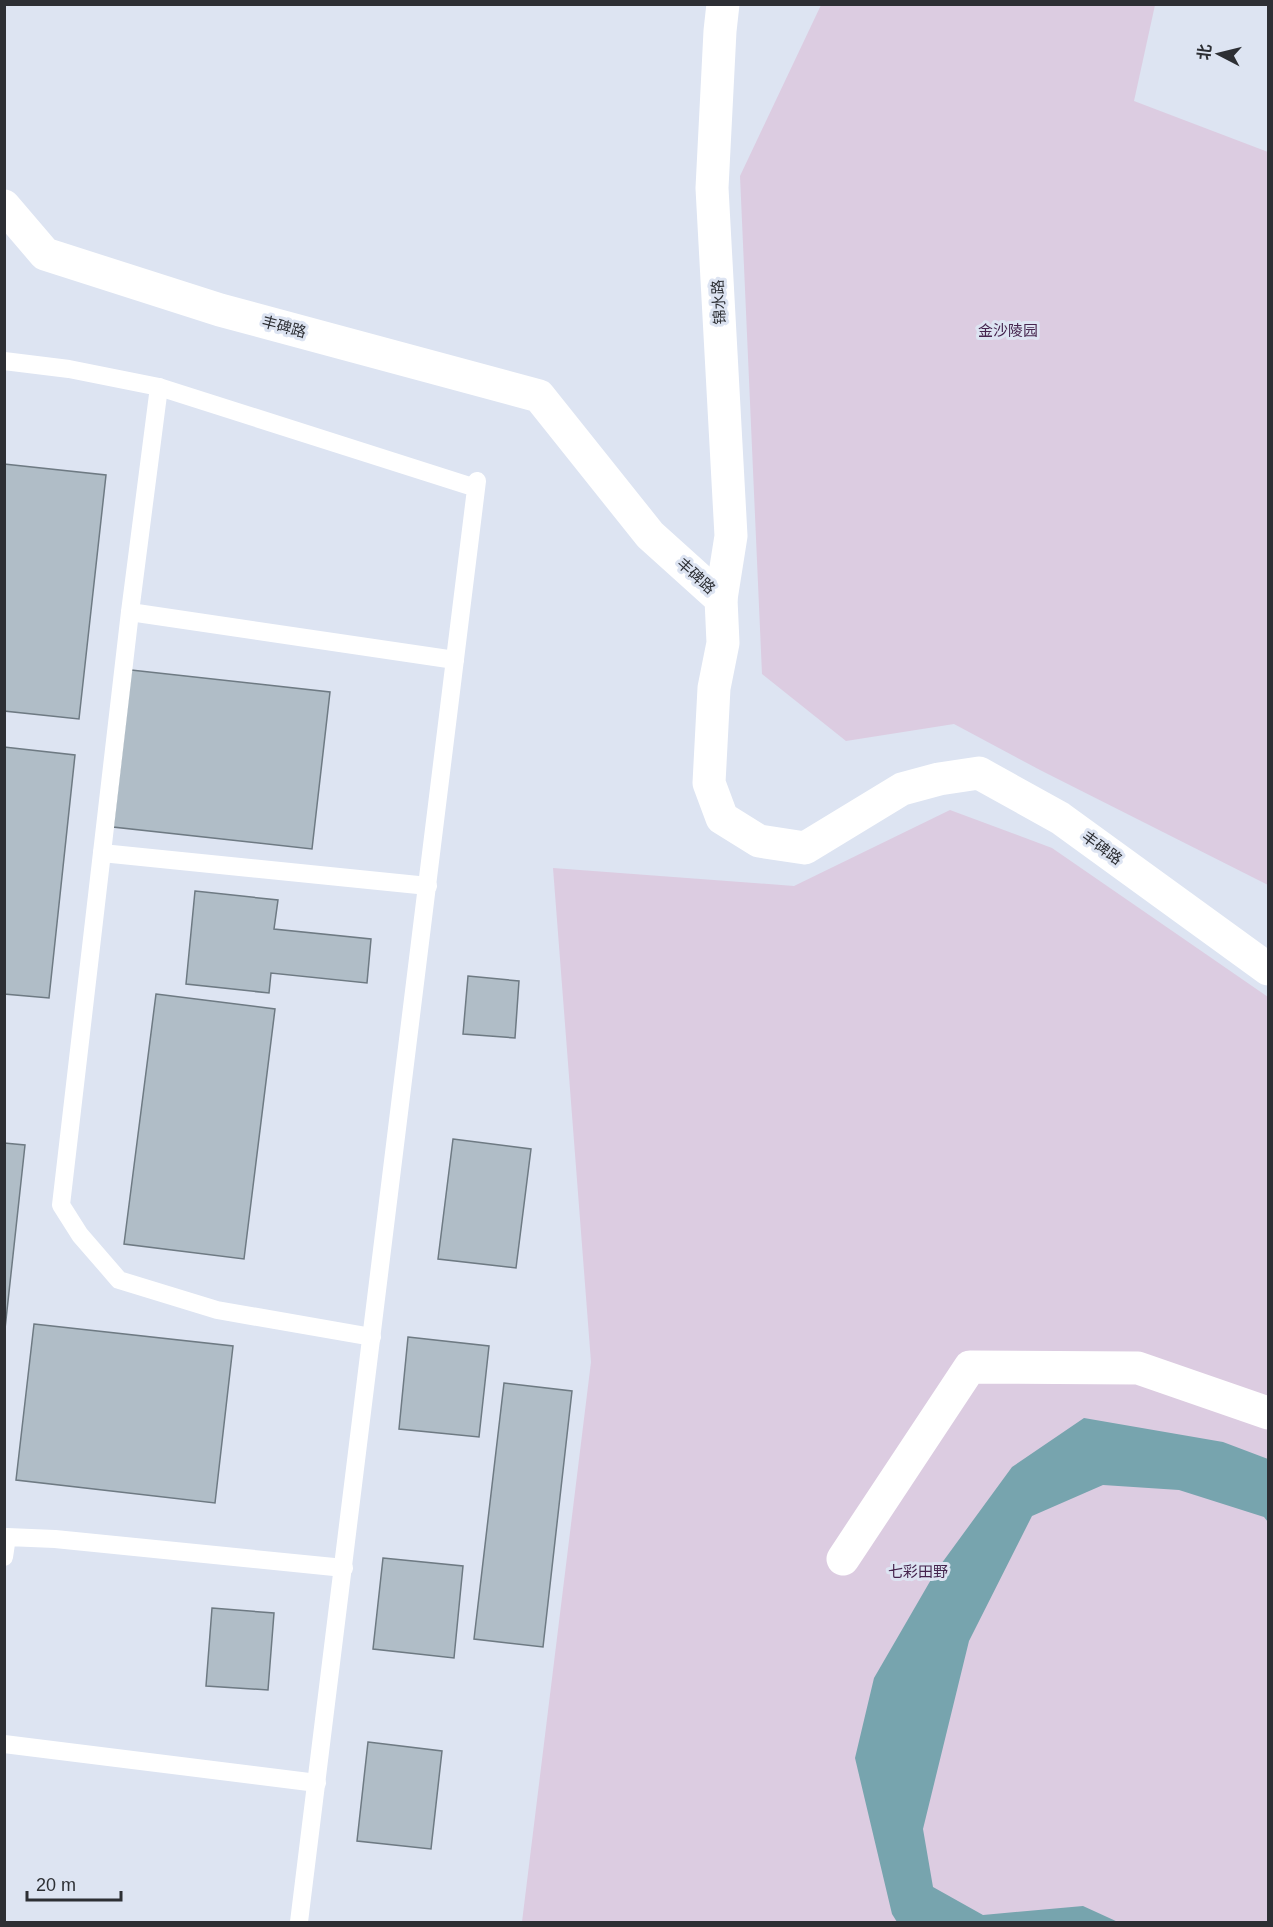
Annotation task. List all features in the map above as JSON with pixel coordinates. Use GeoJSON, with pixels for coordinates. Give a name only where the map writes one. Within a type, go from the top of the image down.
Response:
{"type":"FeatureCollection","features":[{"type":"Feature","properties":{"kind":"street","name":"锦水路"},"geometry":{"type":"LineString","coordinates":[[722,599],[731,536],[712,188],[723,4]]}},
{"type":"Feature","properties":{"kind":"street","name":"丰碑路"},"geometry":{"type":"LineString","coordinates":[[4,206],[45,254],[220,310],[538,396],[650,536],[722,599],[723,643],[714,688],[709,783],[722,818],[759,841],[805,848],[902,789],[939,779],[979,773],[1060,818],[1269,969]]}},
{"type":"Feature","properties":{"kind":"street"},"geometry":{"type":"LineString","coordinates":[[843,1559],[970,1367],[1138,1368],[1269,1413]]}},
{"type":"Feature","properties":{"kind":"lane"},"geometry":{"type":"LineString","coordinates":[[4,361],[69,369],[159,387],[476,488],[477,481],[299,1923]]}},
{"type":"Feature","properties":{"kind":"lane"},"geometry":{"type":"LineString","coordinates":[[159,387],[130,612],[61,1205],[80,1235],[119,1280],[217,1310],[372,1337]]}},
{"type":"Feature","properties":{"kind":"lane"},"geometry":{"type":"LineString","coordinates":[[130,612],[456,660]]}},
{"type":"Feature","properties":{"kind":"lane"},"geometry":{"type":"LineString","coordinates":[[102,853],[428,886]]}},
{"type":"Feature","properties":{"kind":"lane"},"geometry":{"type":"LineString","coordinates":[[4,1557],[7,1537],[56,1539],[344,1568]]}},
{"type":"Feature","properties":{"kind":"lane"},"geometry":{"type":"LineString","coordinates":[[4,1744],[316,1783]]}},
{"type":"Feature","properties":{"kind":"green space","name":"金沙陵园"},"geometry":{"type":"Polygon","coordinates":[[[821,5],[1155,5],[1134,101],[1268,152],[1268,885],[954,724],[846,741],[762,674],[740,176],[821,5]]]}},
{"type":"Feature","properties":{"kind":"green space","name":"七彩田野"},"geometry":{"type":"Polygon","coordinates":[[[950,810],[1052,848],[1268,997],[1268,1922],[522,1922],[591,1362],[553,868],[794,886],[950,810]]]}},
{"type":"Feature","properties":{"kind":"water"},"geometry":{"type":"Polygon","coordinates":[[[1084,1418],[1223,1442],[1268,1459],[1268,1522],[1264,1517],[1179,1490],[1103,1485],[1032,1516],[969,1641],[923,1829],[933,1887],[983,1915],[1083,1906],[1118,1922],[897,1922],[892,1914],[855,1758],[874,1678],[936,1571],[1012,1467],[1084,1418]]]}},
{"type":"Feature","properties":{"kind":"building"},"geometry":{"type":"Polygon","coordinates":[[[4,464],[106,475],[79,719],[4,711],[4,464]]]}},
{"type":"Feature","properties":{"kind":"building"},"geometry":{"type":"Polygon","coordinates":[[[131,670],[330,692],[312,849],[113,827],[131,670]]]}},
{"type":"Feature","properties":{"kind":"building"},"geometry":{"type":"Polygon","coordinates":[[[4,747],[75,755],[49,998],[4,994],[4,747]]]}},
{"type":"Feature","properties":{"kind":"building"},"geometry":{"type":"Polygon","coordinates":[[[195,891],[278,900],[274,929],[371,939],[367,983],[271,973],[269,993],[186,984],[195,891]]]}},
{"type":"Feature","properties":{"kind":"building"},"geometry":{"type":"Polygon","coordinates":[[[468,976],[519,981],[515,1038],[463,1034],[468,976]]]}},
{"type":"Feature","properties":{"kind":"building"},"geometry":{"type":"Polygon","coordinates":[[[156,994],[275,1009],[244,1259],[124,1244],[156,994]]]}},
{"type":"Feature","properties":{"kind":"building"},"geometry":{"type":"Polygon","coordinates":[[[453,1139],[531,1149],[516,1268],[438,1259],[453,1139]]]}},
{"type":"Feature","properties":{"kind":"building"},"geometry":{"type":"Polygon","coordinates":[[[4,1143],[25,1145],[4,1338],[4,1143]]]}},
{"type":"Feature","properties":{"kind":"building"},"geometry":{"type":"Polygon","coordinates":[[[34,1324],[233,1346],[215,1503],[16,1480],[34,1324]]]}},
{"type":"Feature","properties":{"kind":"building"},"geometry":{"type":"Polygon","coordinates":[[[408,1337],[489,1346],[479,1437],[399,1429],[408,1337]]]}},
{"type":"Feature","properties":{"kind":"building"},"geometry":{"type":"Polygon","coordinates":[[[504,1383],[572,1391],[543,1647],[474,1639],[504,1383]]]}},
{"type":"Feature","properties":{"kind":"building"},"geometry":{"type":"Polygon","coordinates":[[[383,1558],[463,1566],[454,1658],[373,1649],[383,1558]]]}},
{"type":"Feature","properties":{"kind":"building"},"geometry":{"type":"Polygon","coordinates":[[[212,1608],[274,1613],[268,1690],[206,1686],[212,1608]]]}},
{"type":"Feature","properties":{"kind":"building"},"geometry":{"type":"Polygon","coordinates":[[[368,1742],[442,1751],[431,1849],[357,1841],[368,1742]]]}}]}
